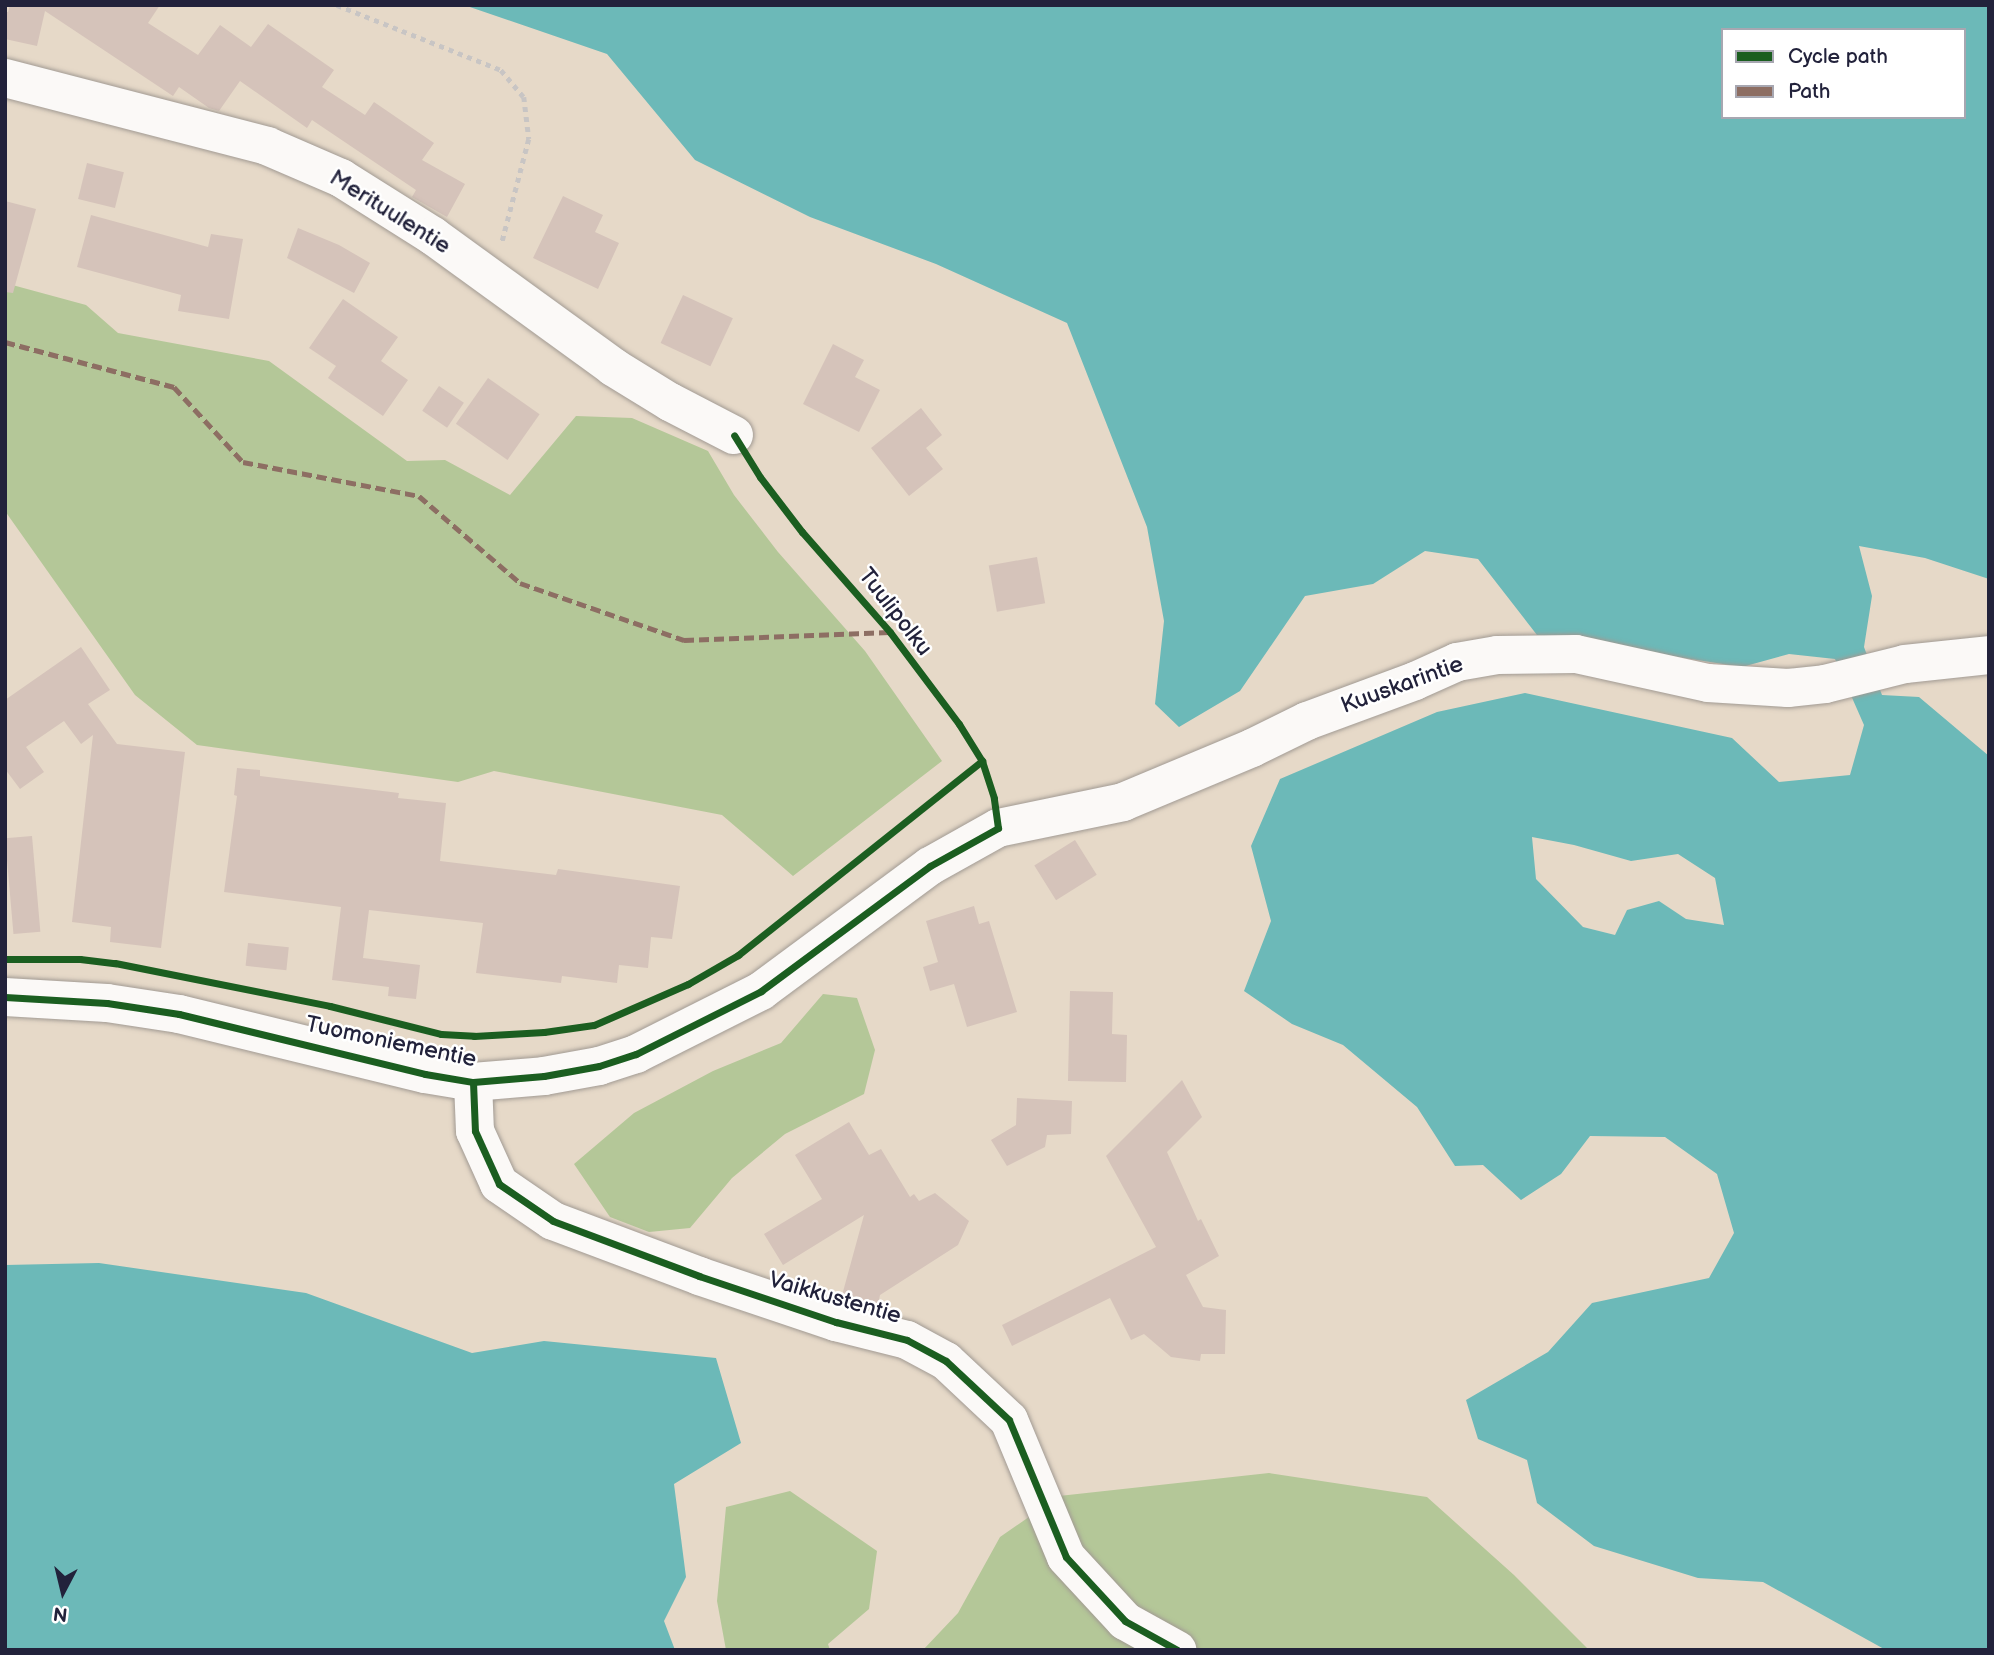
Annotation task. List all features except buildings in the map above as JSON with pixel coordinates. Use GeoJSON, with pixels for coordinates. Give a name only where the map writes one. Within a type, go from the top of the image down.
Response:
{"type":"FeatureCollection","features":[{"type":"Feature","properties":{"kind":"street","name":"Merituulentie"},"geometry":{"type":"LineString","coordinates":[[5,78],[267,146],[341,178],[493,278],[529,308],[613,366],[670,402],[734,435]]}},
{"type":"Feature","properties":{"kind":"street","name":"Kuuskarintie"},"geometry":{"type":"LineString","coordinates":[[998,828],[1123,802],[1202,771],[1307,720],[1415,681],[1457,662],[1497,655],[1576,654],[1708,683],[1788,688],[1825,684],[1905,664],[1989,655]]}},
{"type":"Feature","properties":{"kind":"street","name":"Tuomoniementie"},"geometry":{"type":"LineString","coordinates":[[5,997],[107,1003],[179,1014],[425,1074],[472,1082],[544,1076],[599,1066],[636,1054],[761,991],[930,866],[998,828]]}},
{"type":"Feature","properties":{"kind":"street","name":"Vaikkustentie"},"geometry":{"type":"LineString","coordinates":[[472,1082],[475,1131],[499,1184],[553,1221],[699,1276],[836,1322],[907,1340],[946,1361],[1009,1420],[1066,1557],[1125,1620],[1177,1650]]}},
{"type":"Feature","properties":{"kind":"path"},"geometry":{"type":"LineString","coordinates":[[337,5],[502,70],[524,97],[530,139],[493,278]]}},
{"type":"Feature","properties":{"kind":"green space"},"geometry":{"type":"Polygon","coordinates":[[[5,283],[86,305],[118,333],[269,361],[407,461],[445,460],[510,495],[576,416],[632,418],[708,451],[734,495],[778,552],[865,651],[942,761],[793,876],[722,815],[494,771],[458,782],[197,745],[135,695],[5,511],[5,283]]]}},
{"type":"Feature","properties":{"kind":"green space"},"geometry":{"type":"Polygon","coordinates":[[[823,994],[857,998],[875,1050],[864,1094],[785,1134],[732,1178],[690,1228],[649,1232],[610,1217],[574,1164],[634,1113],[713,1071],[781,1043],[823,994]]]}},
{"type":"Feature","properties":{"kind":"green space"},"geometry":{"type":"Polygon","coordinates":[[[1269,1473],[1427,1497],[1514,1575],[1589,1650],[923,1650],[958,1613],[1000,1537],[1059,1496],[1269,1473]]]}},
{"type":"Feature","properties":{"kind":"green space"},"geometry":{"type":"Polygon","coordinates":[[[790,1491],[877,1551],[869,1609],[828,1644],[830,1650],[726,1650],[717,1601],[726,1507],[790,1491]]]}},
{"type":"Feature","properties":{"kind":"water"},"geometry":{"type":"Polygon","coordinates":[[[464,5],[1989,5],[1989,579],[1925,558],[1859,546],[1872,596],[1864,647],[1882,695],[1919,697],[1989,756],[1989,1650],[1884,1649],[1763,1582],[1698,1578],[1594,1546],[1537,1503],[1527,1460],[1478,1439],[1466,1400],[1548,1352],[1592,1303],[1709,1278],[1734,1233],[1717,1174],[1665,1137],[1590,1136],[1561,1174],[1521,1200],[1483,1165],[1455,1166],[1417,1107],[1343,1045],[1292,1024],[1244,991],[1271,921],[1251,846],[1280,779],[1437,712],[1525,693],[1732,738],[1779,782],[1850,775],[1864,725],[1835,659],[1789,654],[1742,667],[1537,635],[1478,559],[1425,551],[1373,584],[1305,596],[1240,691],[1179,727],[1155,704],[1164,621],[1147,527],[1067,323],[936,264],[810,217],[695,160],[607,54],[464,5]],[[1532,837],[1536,879],[1583,927],[1615,935],[1627,910],[1659,901],[1686,919],[1724,925],[1715,878],[1678,854],[1631,861],[1574,845],[1532,837]]]}},
{"type":"Feature","properties":{"kind":"water"},"geometry":{"type":"Polygon","coordinates":[[[99,1263],[306,1293],[472,1353],[544,1341],[716,1358],[741,1443],[674,1484],[686,1577],[664,1621],[675,1650],[5,1650],[5,1265],[99,1263]]]}},
{"type":"Feature","properties":{"kind":"marked path"},"geometry":{"type":"LineString","coordinates":[[5,342],[174,387],[243,462],[419,496],[520,583],[684,640],[890,632]]}},
{"type":"Feature","properties":{"kind":"cycle path","name":"Tuulipolku"},"geometry":{"type":"LineString","coordinates":[[5,997],[107,1003],[179,1014],[425,1074],[473,1082],[544,1076],[599,1066],[636,1054],[761,991],[930,866],[998,828],[994,798],[982,761],[959,724],[890,632],[802,532],[760,477],[734,435]]}},
{"type":"Feature","properties":{"kind":"cycle path"},"geometry":{"type":"LineString","coordinates":[[5,959],[80,959],[115,963],[330,1006],[441,1034],[474,1036],[544,1032],[594,1025],[688,984],[738,955],[982,761]]}},
{"type":"Feature","properties":{"kind":"cycle path"},"geometry":{"type":"LineString","coordinates":[[473,1082],[475,1131],[499,1184],[553,1221],[699,1276],[836,1322],[907,1340],[946,1361],[1009,1420],[1066,1557],[1125,1621],[1177,1650]]}}]}
